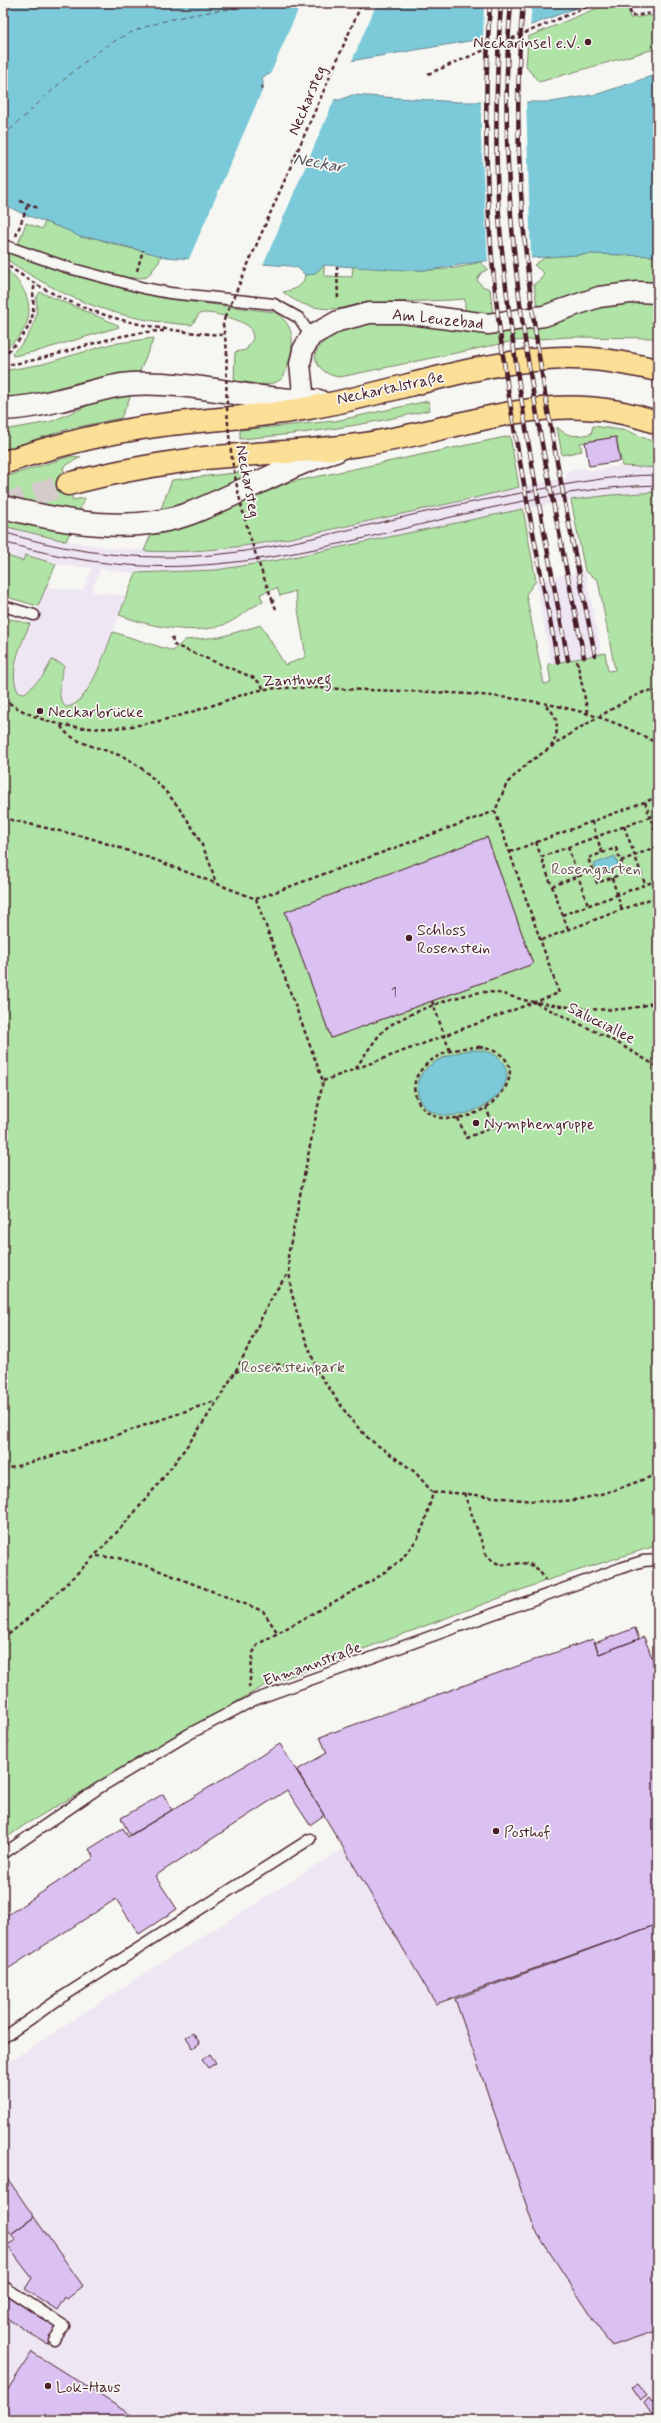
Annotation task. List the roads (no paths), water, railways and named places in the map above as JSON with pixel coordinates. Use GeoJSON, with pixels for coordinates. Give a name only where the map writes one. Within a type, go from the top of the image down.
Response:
{"type":"FeatureCollection","features":[{"type":"Feature","properties":{"kind":"main road"},"geometry":{"type":"LineString","coordinates":[[601,361],[630,360],[658,355]]}},
{"type":"Feature","properties":{"kind":"main road","name":"Neckartalstraße"},"geometry":{"type":"LineString","coordinates":[[3,409],[28,406],[120,385],[157,384],[193,387],[264,398],[304,401],[352,399],[490,366],[551,359],[601,361],[658,370]]}},
{"type":"Feature","properties":{"kind":"main road"},"geometry":{"type":"LineString","coordinates":[[3,423],[24,417],[76,396]]}},
{"type":"Feature","properties":{"kind":"main road"},"geometry":{"type":"LineString","coordinates":[[3,464],[49,448],[108,434],[161,425],[292,411],[352,399]]}},
{"type":"Feature","properties":{"kind":"main road"},"geometry":{"type":"LineString","coordinates":[[68,484],[104,474],[183,461],[359,445],[408,436],[476,418],[551,407],[591,408],[639,414],[658,412]]}},
{"type":"Feature","properties":{"kind":"main road"},"geometry":{"type":"LineString","coordinates":[[622,412],[658,423]]}},
{"type":"Feature","properties":{"kind":"main road"},"geometry":{"type":"LineString","coordinates":[[3,507],[71,521],[126,524],[158,522],[190,513],[295,466],[359,445]]}},
{"type":"Feature","properties":{"kind":"street","name":"Am Leuzebad"},"geometry":{"type":"LineString","coordinates":[[311,336],[338,321],[369,314],[420,314],[485,324],[544,316],[581,302],[618,294],[658,293]]}},
{"type":"Feature","properties":{"kind":"street"},"geometry":{"type":"LineString","coordinates":[[304,401],[301,357],[311,336]]}},
{"type":"Feature","properties":{"kind":"lane"},"geometry":{"type":"LineString","coordinates":[[3,245],[69,268],[144,288],[170,293],[274,304],[299,318],[311,336]]}},
{"type":"Feature","properties":{"kind":"lane"},"geometry":{"type":"LineString","coordinates":[[3,606],[34,615]]}},
{"type":"Feature","properties":{"kind":"lane","name":"Ehmannstraße"},"geometry":{"type":"LineString","coordinates":[[3,1854],[99,1788],[189,1734],[254,1700],[622,1568],[658,1560]]}},
{"type":"Feature","properties":{"kind":"lane"},"geometry":{"type":"LineString","coordinates":[[3,2038],[62,1997],[310,1839]]}},
{"type":"Feature","properties":{"kind":"lane"},"geometry":{"type":"LineString","coordinates":[[3,2286],[64,2326],[54,2340]]}},
{"type":"Feature","properties":{"kind":"water","name":"Neckar"},"geometry":{"type":"Polygon","coordinates":[[[3,3],[589,3],[505,35],[266,75],[261,79],[263,81],[263,91],[261,92],[264,96],[340,100],[352,95],[459,102],[552,102],[598,94],[658,74],[658,256],[592,254],[484,261],[430,270],[403,270],[324,265],[314,274],[305,275],[298,268],[290,266],[165,257],[95,238],[80,237],[67,230],[21,213],[3,204],[3,3]]]}},
{"type":"Feature","properties":{"kind":"water"},"geometry":{"type":"Polygon","coordinates":[[[615,856],[619,867],[598,875],[594,864],[615,856]]]}},
{"type":"Feature","properties":{"kind":"water"},"geometry":{"type":"Polygon","coordinates":[[[471,1050],[489,1052],[500,1059],[503,1063],[507,1076],[502,1089],[492,1100],[478,1109],[462,1114],[445,1115],[431,1111],[421,1101],[417,1090],[418,1080],[423,1072],[440,1059],[471,1050]]]}},
{"type":"Feature","properties":{"kind":"tunnel"},"geometry":{"type":"LineString","coordinates":[[3,505],[68,484]]}},
{"type":"Feature","properties":{"kind":"tram line"},"geometry":{"type":"LineString","coordinates":[[3,532],[42,543],[103,553],[144,557],[218,554],[245,551],[299,541],[447,507],[569,484],[640,475],[658,475]]}},
{"type":"Feature","properties":{"kind":"tram line"},"geometry":{"type":"LineString","coordinates":[[3,542],[71,558],[94,562],[141,566],[188,566],[247,561],[306,551],[539,498],[598,489],[658,485]]}},
{"type":"Feature","properties":{"kind":"railway"},"geometry":{"type":"LineString","coordinates":[[490,3],[486,90],[486,147],[488,204],[495,287],[501,341],[518,449],[558,662]]}},
{"type":"Feature","properties":{"kind":"railway"},"geometry":{"type":"LineString","coordinates":[[501,3],[496,116],[500,229],[512,337],[520,391],[538,499],[568,660]]}},
{"type":"Feature","properties":{"kind":"railway"},"geometry":{"type":"LineString","coordinates":[[511,3],[507,86],[508,168],[514,250],[524,332],[537,414],[584,657]]}},
{"type":"Feature","properties":{"kind":"railway"},"geometry":{"type":"LineString","coordinates":[[523,3],[518,86],[519,168],[525,250],[535,331],[548,412],[595,655]]}},
{"type":"Feature","properties":{"kind":"place","name":"Neckarinsel e.V."},"geometry":{"type":"Point","coordinates":[588,42]}},
{"type":"Feature","properties":{"kind":"place","name":"Neckarbrücke"},"geometry":{"type":"Point","coordinates":[40,711]}},
{"type":"Feature","properties":{"kind":"place","name":"Schloss Rosenstein"},"geometry":{"type":"Point","coordinates":[409,938]}},
{"type":"Feature","properties":{"kind":"place","name":"Nymphengruppe"},"geometry":{"type":"Point","coordinates":[476,1123]}},
{"type":"Feature","properties":{"kind":"place","name":"Posthof"},"geometry":{"type":"Point","coordinates":[496,1831]}},
{"type":"Feature","properties":{"kind":"place","name":"Lok-Haus"},"geometry":{"type":"Point","coordinates":[48,2386]}},
{"type":"Feature","properties":{"kind":"park label","name":"Rosengarten"},"geometry":{"type":"Point","coordinates":[596,868]}},
{"type":"Feature","properties":{"kind":"park label","name":"Rosensteinpark"},"geometry":{"type":"Point","coordinates":[293,1366]}}]}
